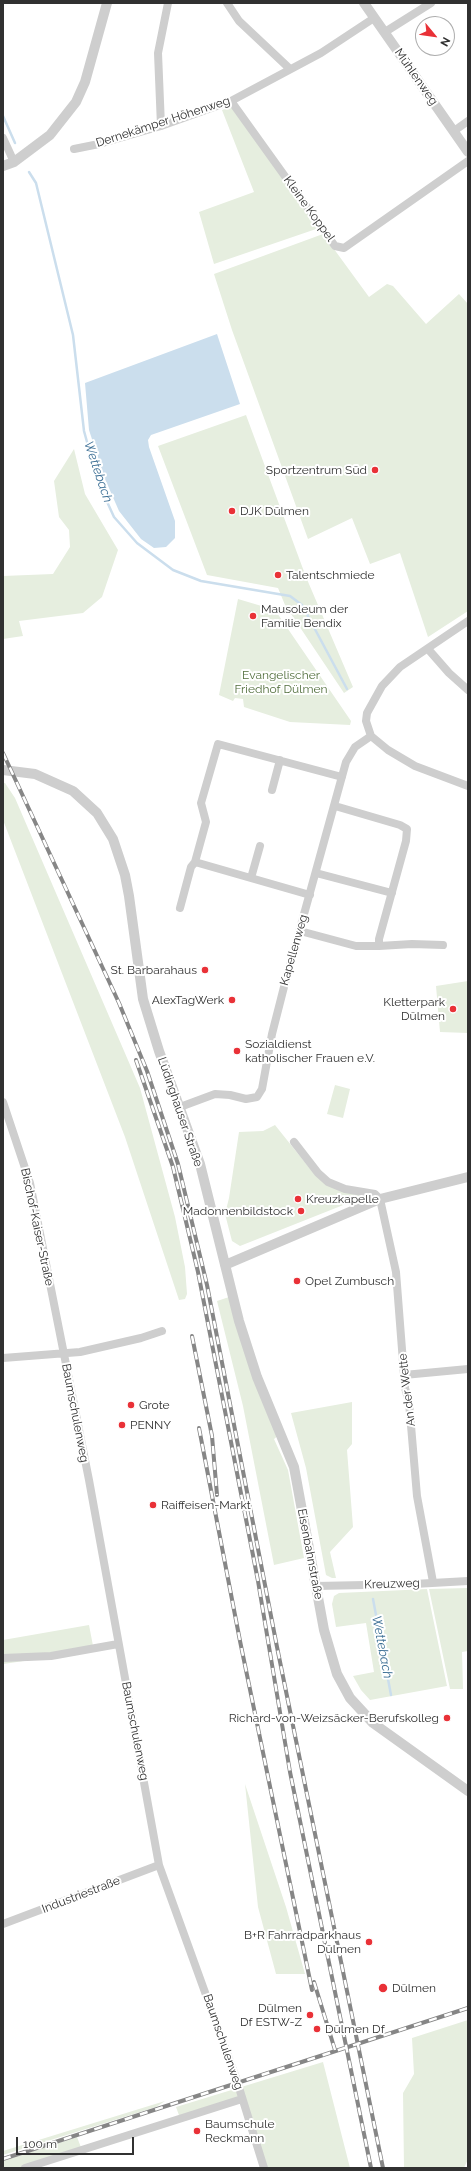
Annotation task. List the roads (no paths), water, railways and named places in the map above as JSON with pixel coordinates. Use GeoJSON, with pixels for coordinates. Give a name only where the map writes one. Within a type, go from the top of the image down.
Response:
{"type":"FeatureCollection","features":[{"type":"Feature","properties":{"kind":"street"},"geometry":{"type":"LineString","coordinates":[[3,166],[14,162],[50,135],[76,102],[85,82],[108,3]]}},
{"type":"Feature","properties":{"kind":"street"},"geometry":{"type":"LineString","coordinates":[[161,126],[158,53],[168,3]]}},
{"type":"Feature","properties":{"kind":"street"},"geometry":{"type":"LineString","coordinates":[[227,3],[239,21],[290,69]]}},
{"type":"Feature","properties":{"kind":"street","name":"Mühlenweg"},"geometry":{"type":"LineString","coordinates":[[364,3],[468,152]]}},
{"type":"Feature","properties":{"kind":"street"},"geometry":{"type":"LineString","coordinates":[[385,32],[431,3]]}},
{"type":"Feature","properties":{"kind":"street","name":"Dernekämper Höhenweg"},"geometry":{"type":"LineString","coordinates":[[74,149],[99,144],[161,126],[231,101],[321,53],[374,18]]}},
{"type":"Feature","properties":{"kind":"street","name":"Kleine Koppel"},"geometry":{"type":"LineString","coordinates":[[231,101],[335,246],[344,248],[468,161]]}},
{"type":"Feature","properties":{"kind":"street"},"geometry":{"type":"LineString","coordinates":[[454,131],[468,121]]}},
{"type":"Feature","properties":{"kind":"street"},"geometry":{"type":"LineString","coordinates":[[3,138],[14,162]]}},
{"type":"Feature","properties":{"kind":"street"},"geometry":{"type":"LineString","coordinates":[[468,621],[400,667],[382,686],[367,713],[369,732],[388,750],[415,766],[468,786]]}},
{"type":"Feature","properties":{"kind":"street"},"geometry":{"type":"LineString","coordinates":[[428,648],[449,673],[468,690]]}},
{"type":"Feature","properties":{"kind":"street","name":"Kapellenweg"},"geometry":{"type":"LineString","coordinates":[[180,1107],[215,1094],[230,1095],[246,1099],[257,1097],[262,1089],[272,1034],[346,762],[355,747],[369,732]]}},
{"type":"Feature","properties":{"kind":"street"},"geometry":{"type":"LineString","coordinates":[[180,908],[191,867],[195,862],[206,822],[201,803],[218,744],[342,777]]}},
{"type":"Feature","properties":{"kind":"street"},"geometry":{"type":"LineString","coordinates":[[272,790],[280,760]]}},
{"type":"Feature","properties":{"kind":"street","name":"Lüdinghauser Straße"},"geometry":{"type":"LineString","coordinates":[[3,770],[35,774],[73,791],[97,813],[113,839],[125,874],[144,999],[159,1051],[200,1164],[225,1266]]}},
{"type":"Feature","properties":{"kind":"street"},"geometry":{"type":"LineString","coordinates":[[335,806],[400,825],[407,829],[406,841],[379,946]]}},
{"type":"Feature","properties":{"kind":"street"},"geometry":{"type":"LineString","coordinates":[[251,878],[260,846]]}},
{"type":"Feature","properties":{"kind":"street"},"geometry":{"type":"LineString","coordinates":[[195,862],[310,895]]}},
{"type":"Feature","properties":{"kind":"street"},"geometry":{"type":"LineString","coordinates":[[316,873],[392,893]]}},
{"type":"Feature","properties":{"kind":"street"},"geometry":{"type":"LineString","coordinates":[[300,931],[356,946],[412,944],[443,945]]}},
{"type":"Feature","properties":{"kind":"street","name":"Bischof-Kaiser-Straße"},"geometry":{"type":"LineString","coordinates":[[3,1102],[28,1174],[64,1355]]}},
{"type":"Feature","properties":{"kind":"street"},"geometry":{"type":"LineString","coordinates":[[294,1142],[318,1173],[328,1182],[345,1189],[375,1194],[380,1199]]}},
{"type":"Feature","properties":{"kind":"street"},"geometry":{"type":"LineString","coordinates":[[225,1266],[380,1199],[468,1177]]}},
{"type":"Feature","properties":{"kind":"street","name":"An der Wette"},"geometry":{"type":"LineString","coordinates":[[380,1199],[396,1272],[405,1388],[409,1402],[417,1496],[433,1582]]}},
{"type":"Feature","properties":{"kind":"street","name":"Eisenbahnstraße"},"geometry":{"type":"LineString","coordinates":[[225,1266],[239,1321],[257,1378],[294,1467],[330,1654],[342,1686],[361,1712],[386,1734],[468,1791]]}},
{"type":"Feature","properties":{"kind":"street"},"geometry":{"type":"LineString","coordinates":[[3,1358],[64,1355],[140,1338],[162,1330]]}},
{"type":"Feature","properties":{"kind":"street","name":"Baumschulenweg"},"geometry":{"type":"LineString","coordinates":[[64,1355],[159,1865],[242,2098],[264,2168]]}},
{"type":"Feature","properties":{"kind":"street"},"geometry":{"type":"LineString","coordinates":[[404,1375],[468,1369]]}},
{"type":"Feature","properties":{"kind":"street","name":"Kreuzweg"},"geometry":{"type":"LineString","coordinates":[[316,1586],[468,1581]]}},
{"type":"Feature","properties":{"kind":"street"},"geometry":{"type":"LineString","coordinates":[[3,1658],[52,1656],[118,1644]]}},
{"type":"Feature","properties":{"kind":"street","name":"Industriestraße"},"geometry":{"type":"LineString","coordinates":[[3,1924],[159,1865]]}},
{"type":"Feature","properties":{"kind":"street","name":"Baumschulenweg"},"geometry":{"type":"LineString","coordinates":[[25,2168],[242,2098]]}},
{"type":"Feature","properties":{"kind":"water"},"geometry":{"type":"Polygon","coordinates":[[[217,334],[240,404],[151,435],[148,440],[149,447],[175,521],[175,538],[166,547],[154,548],[141,539],[119,511],[105,479],[89,430],[85,383],[217,334]]]}},
{"type":"Feature","properties":{"kind":"waterway","name":"Wettebach"},"geometry":{"type":"LineString","coordinates":[[3,116],[15,143]]}},
{"type":"Feature","properties":{"kind":"waterway","name":"Wettebach"},"geometry":{"type":"LineString","coordinates":[[29,172],[36,183],[73,335],[84,431],[98,482],[114,517],[137,543],[173,570],[201,581],[290,596],[302,605],[347,689]]}},
{"type":"Feature","properties":{"kind":"waterway","name":"Wettebach"},"geometry":{"type":"LineString","coordinates":[[373,1599],[391,1695]]}},
{"type":"Feature","properties":{"kind":"railway"},"geometry":{"type":"LineString","coordinates":[[3,753],[119,1003],[147,1071],[178,1164],[207,1285],[277,1647],[383,2168]]}},
{"type":"Feature","properties":{"kind":"railway"},"geometry":{"type":"LineString","coordinates":[[136,1060],[173,1167],[198,1272],[258,1581],[290,1772],[371,2168]]}},
{"type":"Feature","properties":{"kind":"railway"},"geometry":{"type":"LineString","coordinates":[[192,1336],[212,1436],[217,1495]]}},
{"type":"Feature","properties":{"kind":"railway"},"geometry":{"type":"LineString","coordinates":[[199,1428],[240,1641],[312,1990]]}},
{"type":"Feature","properties":{"kind":"railway"},"geometry":{"type":"LineString","coordinates":[[314,1982],[335,2050]]}},
{"type":"Feature","properties":{"kind":"railway"},"geometry":{"type":"LineString","coordinates":[[3,2159],[468,2008]]}},
{"type":"Feature","properties":{"kind":"place","name":"Sportzentrum Süd"},"geometry":{"type":"Point","coordinates":[375,470]}},
{"type":"Feature","properties":{"kind":"place","name":"DJK Dülmen"},"geometry":{"type":"Point","coordinates":[232,511]}},
{"type":"Feature","properties":{"kind":"place","name":"Talentschmiede"},"geometry":{"type":"Point","coordinates":[278,575]}},
{"type":"Feature","properties":{"kind":"place","name":"Mausoleum der Familie Bendix"},"geometry":{"type":"Point","coordinates":[253,616]}},
{"type":"Feature","properties":{"kind":"place","name":"St. Barbarahaus"},"geometry":{"type":"Point","coordinates":[205,970]}},
{"type":"Feature","properties":{"kind":"place","name":"AlexTagWerk"},"geometry":{"type":"Point","coordinates":[232,1000]}},
{"type":"Feature","properties":{"kind":"place","name":"Kletterpark Dülmen"},"geometry":{"type":"Point","coordinates":[453,1009]}},
{"type":"Feature","properties":{"kind":"place","name":"Sozialdienst katholischer Frauen e.V."},"geometry":{"type":"Point","coordinates":[237,1051]}},
{"type":"Feature","properties":{"kind":"place","name":"Kreuzkapelle"},"geometry":{"type":"Point","coordinates":[298,1199]}},
{"type":"Feature","properties":{"kind":"place","name":"Madonnenbildstock"},"geometry":{"type":"Point","coordinates":[301,1211]}},
{"type":"Feature","properties":{"kind":"place","name":"Opel Zumbusch"},"geometry":{"type":"Point","coordinates":[297,1281]}},
{"type":"Feature","properties":{"kind":"place","name":"Grote"},"geometry":{"type":"Point","coordinates":[131,1405]}},
{"type":"Feature","properties":{"kind":"place","name":"PENNY"},"geometry":{"type":"Point","coordinates":[122,1425]}},
{"type":"Feature","properties":{"kind":"place","name":"Raiffeisen-Markt"},"geometry":{"type":"Point","coordinates":[153,1505]}},
{"type":"Feature","properties":{"kind":"place","name":"Richard-von-Weizsäcker-Berufskolleg"},"geometry":{"type":"Point","coordinates":[447,1718]}},
{"type":"Feature","properties":{"kind":"place","name":"B+R Fahrradparkhaus Dülmen"},"geometry":{"type":"Point","coordinates":[369,1942]}},
{"type":"Feature","properties":{"kind":"place","name":"Dülmen"},"geometry":{"type":"Point","coordinates":[383,1988]}},
{"type":"Feature","properties":{"kind":"place","name":"Dülmen Df ESTW-Z"},"geometry":{"type":"Point","coordinates":[310,2015]}},
{"type":"Feature","properties":{"kind":"place","name":"Dülmen Df"},"geometry":{"type":"Point","coordinates":[317,2029]}},
{"type":"Feature","properties":{"kind":"place","name":"Baumschule Reckmann"},"geometry":{"type":"Point","coordinates":[197,2131]}},
{"type":"Feature","properties":{"kind":"park label","name":"Evangelischer Friedhof Dülmen"},"geometry":{"type":"Point","coordinates":[281,682]}}]}
